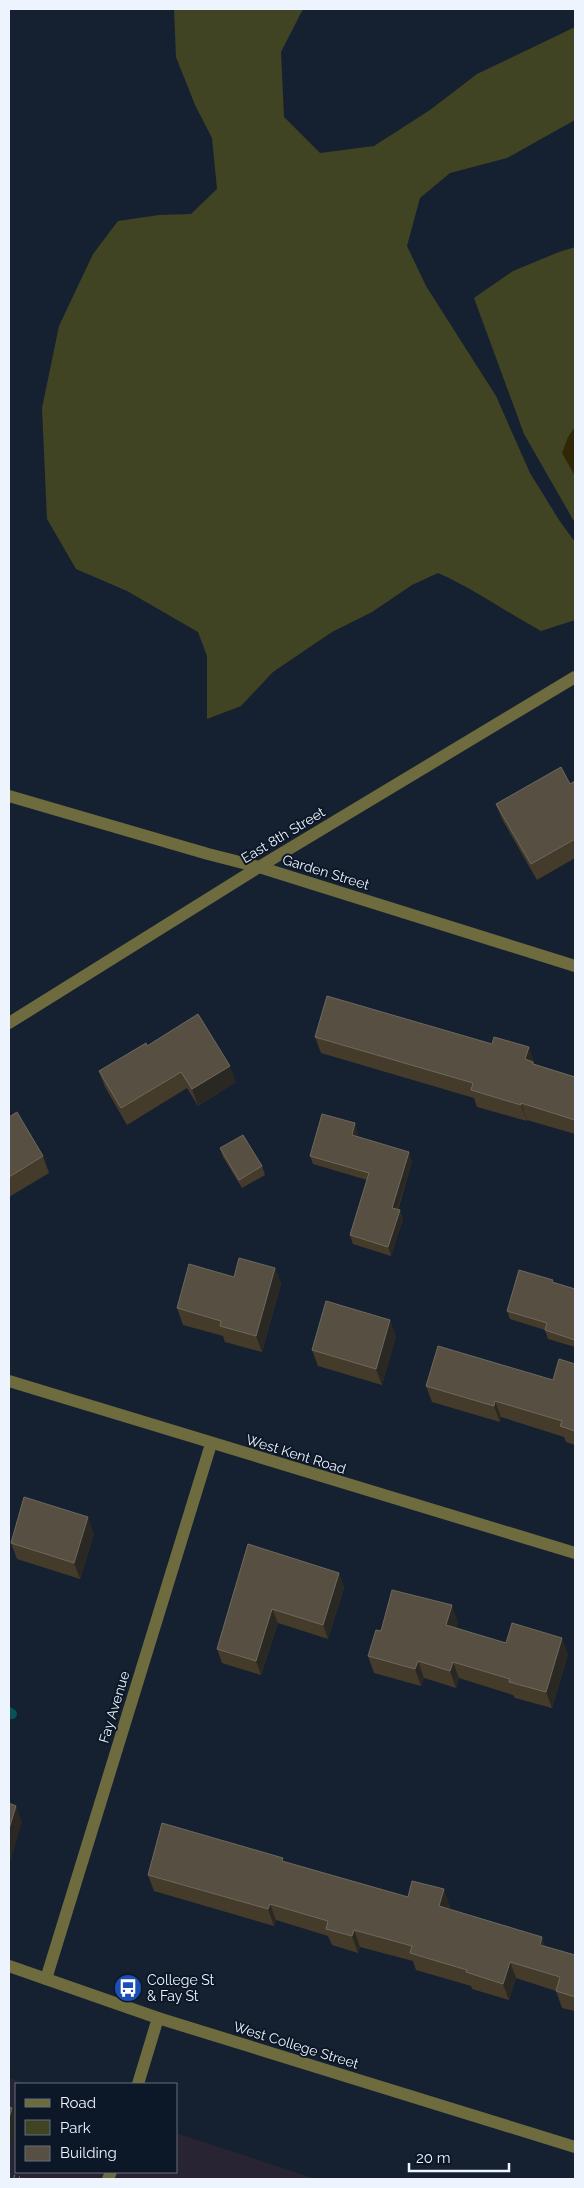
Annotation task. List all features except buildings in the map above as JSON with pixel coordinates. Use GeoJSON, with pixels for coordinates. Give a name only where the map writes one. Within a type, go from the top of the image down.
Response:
{"type":"FeatureCollection","features":[{"type":"Feature","properties":{"kind":"street","name":"East 8th Street"},"geometry":{"type":"LineString","coordinates":[[9,1023],[259,867],[575,677]]}},
{"type":"Feature","properties":{"kind":"street","name":"Garden Street"},"geometry":{"type":"LineString","coordinates":[[9,796],[259,867],[575,966]]}},
{"type":"Feature","properties":{"kind":"street","name":"West Kent Road"},"geometry":{"type":"LineString","coordinates":[[9,1381],[211,1444],[575,1553]]}},
{"type":"Feature","properties":{"kind":"street","name":"Fay Avenue"},"geometry":{"type":"LineString","coordinates":[[46,1979],[211,1444]]}},
{"type":"Feature","properties":{"kind":"street","name":"West College Street"},"geometry":{"type":"LineString","coordinates":[[9,1966],[158,2018],[575,2147]]}},
{"type":"Feature","properties":{"kind":"street"},"geometry":{"type":"LineString","coordinates":[[138,2083],[158,2018]]}},
{"type":"Feature","properties":{"kind":"path"},"geometry":{"type":"LineString","coordinates":[[9,2175],[24,2179]]}},
{"type":"Feature","properties":{"kind":"shaded area"},"geometry":{"type":"Polygon","coordinates":[[[9,2078],[25,2083],[15,2083],[15,2173],[178,2173],[178,2134],[316,2179],[9,2179],[9,2078]]]}},
{"type":"Feature","properties":{"kind":"green space"},"geometry":{"type":"Polygon","coordinates":[[[174,9],[303,9],[281,52],[284,117],[320,153],[374,146],[430,110],[477,74],[575,27],[575,120],[507,158],[450,173],[420,198],[407,246],[426,286],[496,396],[530,473],[575,542],[575,620],[541,631],[438,573],[412,585],[372,612],[332,632],[273,672],[241,706],[207,719],[207,656],[198,632],[127,591],[76,569],[47,519],[42,408],[59,326],[93,254],[118,221],[159,215],[191,214],[217,189],[212,138],[195,105],[176,57],[174,9]]]}},
{"type":"Feature","properties":{"kind":"green space"},"geometry":{"type":"Polygon","coordinates":[[[575,247],[575,523],[524,434],[474,298],[513,271],[575,247]]]}},
{"type":"Feature","properties":{"kind":"sand"},"geometry":{"type":"Polygon","coordinates":[[[575,427],[575,476],[562,453],[568,437],[575,427]]]}},
{"type":"Feature","properties":{"kind":"place","name":"College St & Fay St"},"geometry":{"type":"Point","coordinates":[128,1988]}}]}
